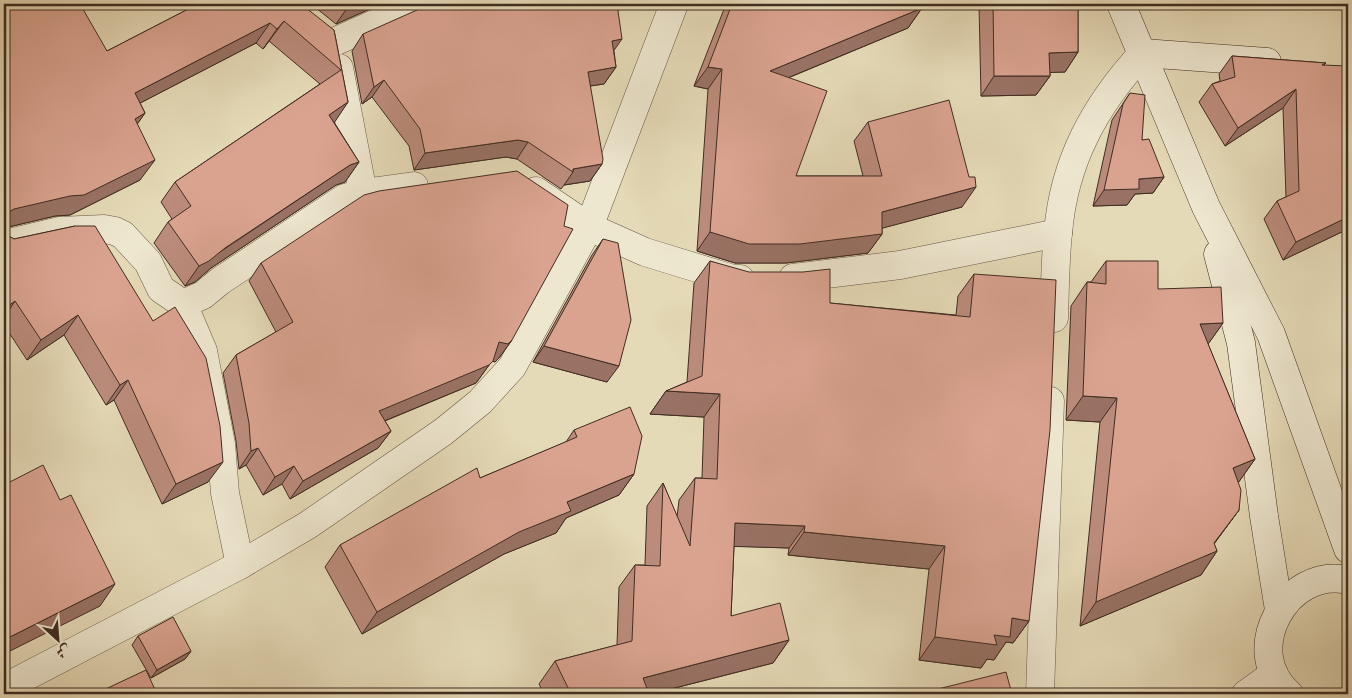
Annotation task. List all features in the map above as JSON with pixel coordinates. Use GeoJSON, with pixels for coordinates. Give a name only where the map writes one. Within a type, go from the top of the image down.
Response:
{"type":"FeatureCollection","features":[{"type":"Feature","properties":{"kind":"street"},"geometry":{"type":"LineString","coordinates":[[334,42],[410,8],[434,4]]}},
{"type":"Feature","properties":{"kind":"street"},"geometry":{"type":"LineString","coordinates":[[4,688],[240,565],[308,525],[443,432],[480,402],[512,367],[589,227],[674,4]]}},
{"type":"Feature","properties":{"kind":"street"},"geometry":{"type":"LineString","coordinates":[[1121,4],[1206,207],[1271,334],[1348,549]]}},
{"type":"Feature","properties":{"kind":"street"},"geometry":{"type":"LineString","coordinates":[[313,24],[334,42],[363,193]]}},
{"type":"Feature","properties":{"kind":"street"},"geometry":{"type":"LineString","coordinates":[[1143,53],[1290,63]]}},
{"type":"Feature","properties":{"kind":"street"},"geometry":{"type":"LineString","coordinates":[[1053,342],[1058,233],[1071,167],[1084,136],[1105,99],[1143,53]]}},
{"type":"Feature","properties":{"kind":"street"},"geometry":{"type":"LineString","coordinates":[[516,178],[589,227],[644,252],[733,278],[787,279],[900,265],[1058,233]]}},
{"type":"Feature","properties":{"kind":"street"},"geometry":{"type":"LineString","coordinates":[[183,304],[203,296],[220,281],[345,198],[363,193],[440,182]]}},
{"type":"Feature","properties":{"kind":"street"},"geometry":{"type":"LineString","coordinates":[[1206,207],[1241,342],[1264,516],[1279,610]]}},
{"type":"Feature","properties":{"kind":"street"},"geometry":{"type":"LineString","coordinates":[[4,244],[59,231],[104,229],[123,234],[148,262],[161,289],[183,304],[203,351],[222,444],[225,493],[240,565]]}},
{"type":"Feature","properties":{"kind":"street"},"geometry":{"type":"LineString","coordinates":[[1040,694],[1052,372]]}},
{"type":"Feature","properties":{"kind":"street"},"geometry":{"type":"LineString","coordinates":[[1246,694],[1281,684],[1269,658],[1268,642],[1272,625],[1279,610],[1291,596],[1306,586],[1324,580],[1348,580]]}},
{"type":"Feature","properties":{"kind":"building"},"geometry":{"type":"Polygon","coordinates":[[[4,4],[80,4],[107,51],[198,4],[301,4],[334,30],[348,102],[329,115],[359,162],[350,165],[199,266],[168,222],[191,206],[175,182],[341,70],[284,21],[277,29],[270,23],[135,93],[145,113],[135,119],[155,160],[84,195],[70,196],[14,209],[7,213],[4,219],[4,116],[8,114],[4,105],[4,4]]]}},
{"type":"Feature","properties":{"kind":"building"},"geometry":{"type":"Polygon","coordinates":[[[442,4],[617,4],[622,39],[612,41],[616,67],[588,72],[603,159],[602,164],[573,169],[573,172],[528,142],[518,140],[425,153],[420,129],[384,80],[374,87],[363,34],[426,6],[442,4]]]}},
{"type":"Feature","properties":{"kind":"building"},"geometry":{"type":"Polygon","coordinates":[[[732,4],[920,4],[922,8],[770,71],[827,91],[796,176],[882,176],[868,122],[949,100],[969,177],[975,177],[976,187],[882,212],[882,234],[800,244],[749,244],[710,232],[722,69],[708,67],[732,4]]]}},
{"type":"Feature","properties":{"kind":"building"},"geometry":{"type":"Polygon","coordinates":[[[993,4],[1078,4],[1078,52],[1049,53],[1050,76],[994,76],[993,4]]]}},
{"type":"Feature","properties":{"kind":"building"},"geometry":{"type":"Polygon","coordinates":[[[1232,56],[1348,66],[1348,217],[1296,242],[1277,201],[1299,191],[1296,89],[1238,128],[1212,84],[1235,77],[1232,56]]]}},
{"type":"Feature","properties":{"kind":"building"},"geometry":{"type":"Polygon","coordinates":[[[1130,93],[1145,95],[1142,140],[1149,139],[1164,177],[1139,179],[1139,189],[1104,190],[1123,104],[1130,93]]]}},
{"type":"Feature","properties":{"kind":"building"},"geometry":{"type":"Polygon","coordinates":[[[517,171],[568,205],[564,226],[573,229],[512,340],[508,344],[499,342],[493,361],[489,365],[379,411],[391,431],[303,481],[294,466],[275,477],[258,448],[251,451],[249,423],[236,355],[293,322],[261,263],[364,195],[379,191],[517,171]]]}},
{"type":"Feature","properties":{"kind":"building"},"geometry":{"type":"Polygon","coordinates":[[[75,226],[95,226],[153,321],[175,307],[206,358],[220,426],[223,462],[176,484],[128,380],[120,385],[78,315],[41,340],[15,301],[4,309],[4,229],[7,235],[14,239],[75,226]]]}},
{"type":"Feature","properties":{"kind":"building"},"geometry":{"type":"Polygon","coordinates":[[[603,239],[618,243],[631,320],[619,366],[544,346],[603,239]]]}},
{"type":"Feature","properties":{"kind":"building"},"geometry":{"type":"Polygon","coordinates":[[[710,261],[749,272],[803,272],[830,269],[830,303],[970,317],[974,274],[1056,280],[1050,430],[1029,621],[1012,618],[1010,637],[994,635],[997,645],[935,637],[945,546],[804,532],[805,526],[735,523],[731,616],[780,603],[789,640],[643,678],[649,694],[571,694],[555,661],[632,641],[635,565],[660,566],[663,483],[690,546],[695,478],[717,479],[720,394],[666,391],[702,376],[710,261]]]}},
{"type":"Feature","properties":{"kind":"building"},"geometry":{"type":"Polygon","coordinates":[[[1106,261],[1158,261],[1158,289],[1221,287],[1223,323],[1200,324],[1255,459],[1233,468],[1241,490],[1239,510],[1214,543],[1217,551],[1096,602],[1117,398],[1083,396],[1087,282],[1106,284],[1106,261]]]}},
{"type":"Feature","properties":{"kind":"building"},"geometry":{"type":"Polygon","coordinates":[[[630,407],[642,436],[634,474],[567,502],[571,511],[519,532],[377,612],[340,545],[477,468],[480,478],[577,437],[574,430],[630,407]]]}},
{"type":"Feature","properties":{"kind":"building"},"geometry":{"type":"Polygon","coordinates":[[[43,465],[60,500],[71,495],[115,584],[4,640],[4,485],[43,465]]]}},
{"type":"Feature","properties":{"kind":"building"},"geometry":{"type":"Polygon","coordinates":[[[173,617],[191,651],[157,670],[138,636],[173,617]]]}},
{"type":"Feature","properties":{"kind":"building"},"geometry":{"type":"Polygon","coordinates":[[[146,670],[157,694],[95,694],[146,670]]]}},
{"type":"Feature","properties":{"kind":"building"},"geometry":{"type":"Polygon","coordinates":[[[1006,672],[1012,694],[918,694],[1006,672]]]}}]}
